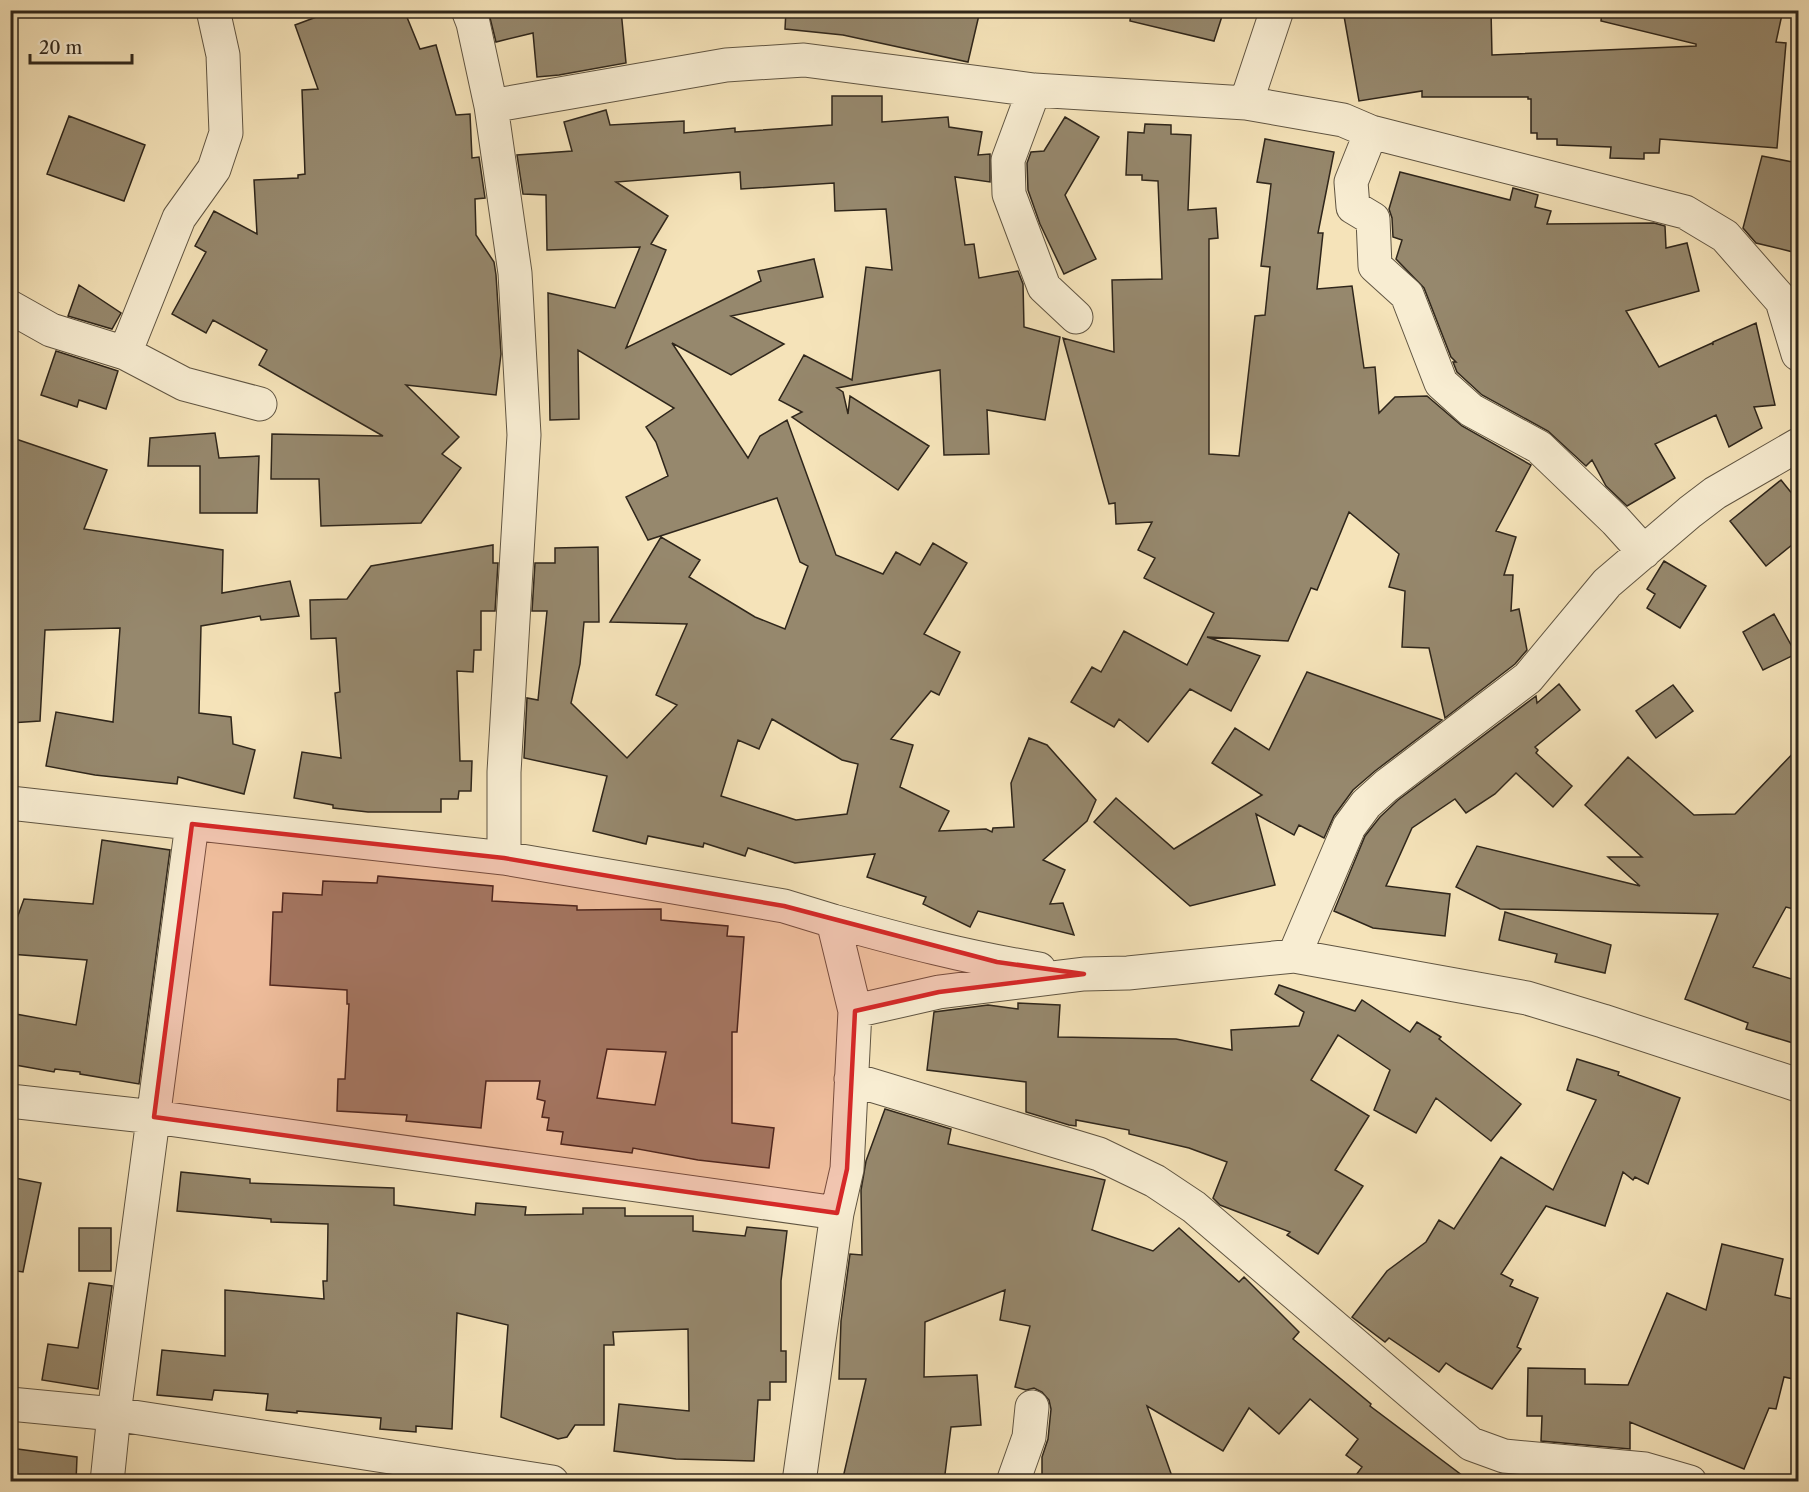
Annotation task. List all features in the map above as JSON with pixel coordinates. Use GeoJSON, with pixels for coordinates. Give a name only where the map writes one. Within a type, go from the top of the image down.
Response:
{"type":"FeatureCollection","features":[{"type":"Feature","properties":{"kind":"street"},"geometry":{"type":"LineString","coordinates":[[124,353],[178,218],[213,169],[226,133],[223,55],[213,10]]}},
{"type":"Feature","properties":{"kind":"street"},"geometry":{"type":"LineString","coordinates":[[468,10],[473,23],[491,106],[515,273],[524,435],[504,772],[504,858]]}},
{"type":"Feature","properties":{"kind":"street"},"geometry":{"type":"LineString","coordinates":[[1246,103],[1277,10]]}},
{"type":"Feature","properties":{"kind":"street"},"geometry":{"type":"LineString","coordinates":[[491,106],[726,65],[804,60],[1034,90],[1246,103],[1342,120],[1371,132],[1685,212],[1725,236],[1790,298],[1798,354]]}},
{"type":"Feature","properties":{"kind":"street"},"geometry":{"type":"LineString","coordinates":[[1034,90],[1008,160],[1009,194],[1044,287],[1076,317]]}},
{"type":"Feature","properties":{"kind":"street"},"geometry":{"type":"LineString","coordinates":[[1371,132],[1351,182],[1353,207],[1373,219],[1375,266],[1407,296],[1442,383],[1471,410],[1539,447],[1644,552]]}},
{"type":"Feature","properties":{"kind":"street"},"geometry":{"type":"LineString","coordinates":[[10,307],[51,330],[124,353],[184,384],[260,404]]}},
{"type":"Feature","properties":{"kind":"street"},"geometry":{"type":"LineString","coordinates":[[1294,956],[1349,827],[1366,804],[1386,786],[1528,678],[1607,583],[1715,493],[1798,446]]}},
{"type":"Feature","properties":{"kind":"street"},"geometry":{"type":"LineString","coordinates":[[10,803],[504,858],[784,906],[912,943],[997,962],[1084,974]]}},
{"type":"Feature","properties":{"kind":"street"},"geometry":{"type":"LineString","coordinates":[[108,1482],[114,1414],[192,824]]}},
{"type":"Feature","properties":{"kind":"street"},"geometry":{"type":"LineString","coordinates":[[799,1482],[837,1213],[847,1169],[855,1011],[833,921]]}},
{"type":"Feature","properties":{"kind":"street"},"geometry":{"type":"LineString","coordinates":[[855,1011],[939,992],[1084,974],[1128,973],[1294,956],[1527,998],[1798,1085]]}},
{"type":"Feature","properties":{"kind":"street"},"geometry":{"type":"LineString","coordinates":[[851,1079],[1099,1154],[1155,1181],[1194,1207],[1471,1444],[1504,1456],[1645,1469],[1690,1482]]}},
{"type":"Feature","properties":{"kind":"street"},"geometry":{"type":"LineString","coordinates":[[10,1101],[154,1117],[837,1213]]}},
{"type":"Feature","properties":{"kind":"street"},"geometry":{"type":"LineString","coordinates":[[10,1404],[114,1414],[552,1482]]}},
{"type":"Feature","properties":{"kind":"street"},"geometry":{"type":"LineString","coordinates":[[1014,1482],[1029,1437],[1032,1407]]}},
{"type":"Feature","properties":{"kind":"highlighted area"},"geometry":{"type":"Polygon","coordinates":[[[192,824],[504,858],[784,906],[997,962],[1084,974],[939,992],[855,1011],[847,1169],[837,1213],[154,1117],[192,824]]]}},
{"type":"Feature","properties":{"kind":"building"},"geometry":{"type":"Polygon","coordinates":[[[335,10],[404,10],[420,49],[436,45],[456,115],[470,114],[472,158],[479,157],[485,198],[475,199],[476,235],[494,262],[496,275],[501,354],[496,395],[406,385],[459,437],[442,454],[461,468],[421,523],[321,526],[319,479],[271,479],[272,434],[383,436],[259,365],[267,350],[213,320],[206,333],[172,314],[206,252],[195,246],[214,211],[257,234],[254,180],[298,178],[298,175],[305,174],[302,90],[318,89],[295,25],[335,10]]]}},
{"type":"Feature","properties":{"kind":"building"},"geometry":{"type":"Polygon","coordinates":[[[488,10],[621,10],[626,63],[537,77],[533,33],[496,42],[488,10]]]}},
{"type":"Feature","properties":{"kind":"building"},"geometry":{"type":"Polygon","coordinates":[[[786,10],[957,10],[979,15],[968,62],[843,35],[785,29],[786,10]]]}},
{"type":"Feature","properties":{"kind":"building"},"geometry":{"type":"Polygon","coordinates":[[[1131,10],[1224,10],[1214,41],[1130,21],[1131,10]]]}},
{"type":"Feature","properties":{"kind":"building"},"geometry":{"type":"Polygon","coordinates":[[[1374,10],[1491,10],[1492,55],[1696,46],[1696,44],[1601,21],[1602,10],[1783,10],[1776,42],[1786,43],[1777,148],[1660,139],[1659,153],[1644,153],[1644,159],[1610,158],[1611,147],[1557,145],[1557,139],[1537,139],[1537,133],[1531,133],[1531,99],[1528,97],[1422,97],[1422,91],[1359,101],[1344,16],[1374,10]]]}},
{"type":"Feature","properties":{"kind":"building"},"geometry":{"type":"Polygon","coordinates":[[[832,96],[882,96],[882,122],[948,117],[949,127],[982,132],[978,155],[990,154],[990,182],[955,177],[965,245],[974,244],[979,278],[1018,271],[1023,284],[1024,327],[1060,337],[1045,420],[987,410],[989,454],[944,455],[940,370],[837,388],[843,392],[848,414],[850,396],[929,446],[898,490],[792,417],[802,412],[779,400],[804,355],[852,380],[866,267],[892,270],[886,209],[835,211],[834,183],[741,189],[740,172],[616,182],[668,216],[651,244],[666,250],[626,348],[761,281],[758,271],[814,259],[823,297],[731,316],[784,344],[731,375],[672,343],[748,458],[760,436],[787,420],[836,555],[883,574],[896,552],[920,565],[933,543],[967,563],[924,634],[960,652],[939,695],[931,691],[891,739],[913,745],[900,787],[949,811],[939,831],[986,829],[992,832],[993,828],[1014,827],[1011,783],[1029,738],[1047,745],[1096,800],[1087,821],[1043,860],[1065,870],[1050,904],[1063,903],[1074,935],[978,911],[970,927],[923,904],[926,897],[867,877],[875,854],[795,863],[748,848],[745,856],[704,843],[703,847],[648,836],[646,844],[593,831],[607,776],[524,758],[527,698],[538,700],[547,611],[532,611],[535,563],[555,563],[555,548],[598,547],[599,622],[584,622],[580,664],[571,703],[627,758],[677,705],[656,695],[687,624],[610,622],[661,537],[700,560],[689,577],[755,617],[785,629],[808,566],[800,562],[777,498],[648,540],[626,497],[668,476],[656,442],[646,427],[674,408],[578,350],[579,419],[550,420],[548,293],[615,308],[640,247],[547,250],[546,195],[523,194],[517,155],[572,151],[564,122],[606,110],[610,125],[684,121],[684,133],[735,128],[735,132],[832,125],[832,96]],[[772,719],[759,749],[738,740],[721,796],[796,820],[847,814],[858,764],[842,760],[772,719]]]}},
{"type":"Feature","properties":{"kind":"building"},"geometry":{"type":"Polygon","coordinates":[[[69,116],[145,145],[124,201],[47,174],[69,116]]]}},
{"type":"Feature","properties":{"kind":"building"},"geometry":{"type":"Polygon","coordinates":[[[1065,117],[1099,137],[1065,195],[1096,259],[1064,274],[1040,224],[1028,190],[1027,163],[1031,152],[1044,151],[1065,117]]]}},
{"type":"Feature","properties":{"kind":"building"},"geometry":{"type":"Polygon","coordinates":[[[1145,124],[1171,125],[1171,134],[1191,135],[1188,210],[1216,208],[1218,238],[1209,239],[1209,454],[1239,456],[1255,316],[1265,315],[1270,267],[1261,266],[1271,184],[1257,182],[1265,139],[1334,152],[1318,233],[1323,233],[1317,289],[1352,286],[1364,368],[1375,367],[1379,413],[1395,397],[1427,396],[1462,426],[1531,465],[1496,531],[1516,537],[1504,575],[1513,575],[1511,611],[1519,609],[1527,650],[1515,664],[1445,718],[1429,648],[1402,647],[1405,591],[1389,587],[1399,554],[1349,512],[1317,590],[1311,588],[1288,641],[1207,637],[1260,656],[1231,711],[1190,689],[1148,742],[1119,719],[1114,727],[1071,702],[1092,667],[1101,672],[1124,631],[1187,665],[1214,613],[1144,578],[1155,558],[1138,550],[1152,522],[1116,524],[1115,503],[1109,504],[1063,338],[1114,352],[1112,280],[1162,279],[1158,181],[1142,180],[1142,175],[1126,175],[1128,132],[1144,133],[1145,124]]]}},
{"type":"Feature","properties":{"kind":"building"},"geometry":{"type":"Polygon","coordinates":[[[1762,156],[1798,163],[1798,232],[1793,252],[1756,243],[1743,228],[1762,156]]]}},
{"type":"Feature","properties":{"kind":"building"},"geometry":{"type":"Polygon","coordinates":[[[1400,172],[1510,200],[1513,188],[1538,195],[1535,207],[1551,211],[1547,224],[1654,223],[1665,226],[1666,248],[1687,243],[1699,291],[1626,311],[1659,367],[1712,343],[1713,345],[1713,342],[1756,323],[1775,405],[1754,407],[1762,428],[1729,447],[1716,415],[1655,444],[1675,478],[1627,506],[1606,486],[1592,460],[1586,466],[1548,431],[1482,395],[1457,372],[1453,362],[1456,362],[1451,357],[1424,288],[1396,259],[1402,240],[1393,237],[1389,209],[1400,172]]]}},
{"type":"Feature","properties":{"kind":"building"},"geometry":{"type":"Polygon","coordinates":[[[79,285],[121,313],[112,329],[68,316],[79,285]]]}},
{"type":"Feature","properties":{"kind":"building"},"geometry":{"type":"Polygon","coordinates":[[[56,351],[118,371],[106,409],[79,400],[77,407],[41,395],[56,351]]]}},
{"type":"Feature","properties":{"kind":"building"},"geometry":{"type":"Polygon","coordinates":[[[215,433],[219,458],[259,456],[257,513],[200,513],[200,466],[148,466],[150,438],[215,433]]]}},
{"type":"Feature","properties":{"kind":"building"},"geometry":{"type":"Polygon","coordinates":[[[10,437],[107,470],[84,529],[223,550],[222,593],[290,581],[299,616],[261,620],[260,616],[201,626],[199,713],[231,717],[233,744],[255,750],[244,794],[178,777],[177,784],[95,775],[46,766],[56,712],[113,722],[120,628],[45,630],[40,721],[10,723],[10,437]]]}},
{"type":"Feature","properties":{"kind":"building"},"geometry":{"type":"Polygon","coordinates":[[[1781,480],[1798,501],[1798,540],[1766,566],[1730,521],[1781,480]]]}},
{"type":"Feature","properties":{"kind":"building"},"geometry":{"type":"Polygon","coordinates":[[[493,545],[493,563],[498,563],[495,611],[481,611],[481,650],[474,650],[473,672],[457,671],[460,761],[472,761],[471,791],[459,791],[458,799],[441,799],[441,812],[368,812],[333,808],[333,805],[294,798],[302,752],[341,758],[335,693],[340,692],[336,638],[311,639],[310,600],[347,599],[371,566],[493,545]]]}},
{"type":"Feature","properties":{"kind":"building"},"geometry":{"type":"Polygon","coordinates":[[[1664,561],[1706,586],[1680,628],[1647,608],[1655,594],[1647,589],[1664,561]]]}},
{"type":"Feature","properties":{"kind":"building"},"geometry":{"type":"Polygon","coordinates":[[[1774,614],[1796,654],[1763,670],[1743,632],[1774,614]]]}},
{"type":"Feature","properties":{"kind":"building"},"geometry":{"type":"Polygon","coordinates":[[[1307,672],[1442,720],[1353,790],[1334,816],[1324,838],[1299,825],[1294,835],[1256,814],[1275,885],[1190,906],[1094,822],[1116,798],[1174,849],[1262,795],[1212,763],[1235,728],[1269,750],[1307,672]]]}},
{"type":"Feature","properties":{"kind":"building"},"geometry":{"type":"Polygon","coordinates":[[[1559,684],[1580,710],[1535,747],[1538,750],[1536,753],[1572,786],[1553,807],[1516,773],[1495,794],[1466,813],[1455,799],[1412,828],[1386,886],[1450,894],[1445,936],[1373,928],[1334,911],[1365,836],[1380,817],[1398,800],[1536,696],[1537,703],[1559,684]]]}},
{"type":"Feature","properties":{"kind":"building"},"geometry":{"type":"Polygon","coordinates":[[[1673,685],[1693,711],[1656,738],[1636,711],[1673,685]]]}},
{"type":"Feature","properties":{"kind":"building"},"geometry":{"type":"Polygon","coordinates":[[[1798,748],[1798,910],[1786,907],[1753,967],[1798,981],[1798,1023],[1793,1043],[1746,1029],[1748,1023],[1685,999],[1718,914],[1500,909],[1456,887],[1477,846],[1640,886],[1608,857],[1642,857],[1585,805],[1628,757],[1694,815],[1735,814],[1798,748]]]}},
{"type":"Feature","properties":{"kind":"building"},"geometry":{"type":"Polygon","coordinates":[[[102,840],[170,850],[139,1084],[80,1074],[80,1072],[55,1069],[54,1072],[10,1064],[10,1013],[76,1025],[87,960],[10,954],[10,921],[16,921],[24,899],[93,904],[102,840]]]}},
{"type":"Feature","properties":{"kind":"building"},"geometry":{"type":"Polygon","coordinates":[[[378,876],[493,886],[492,901],[577,906],[577,910],[661,909],[661,920],[728,926],[727,936],[744,937],[737,1032],[732,1032],[732,1123],[774,1128],[769,1168],[698,1160],[633,1148],[632,1153],[561,1144],[563,1132],[547,1130],[549,1118],[542,1117],[545,1101],[537,1099],[540,1081],[486,1081],[481,1128],[406,1121],[407,1115],[337,1111],[338,1079],[345,1079],[349,1004],[347,1004],[347,990],[270,985],[273,912],[282,912],[283,893],[322,895],[323,881],[377,883],[378,876]],[[607,1049],[597,1098],[655,1105],[666,1052],[607,1049]]]}},
{"type":"Feature","properties":{"kind":"building"},"geometry":{"type":"Polygon","coordinates":[[[1505,912],[1611,945],[1605,973],[1555,962],[1557,954],[1499,940],[1505,912]]]}},
{"type":"Feature","properties":{"kind":"building"},"geometry":{"type":"Polygon","coordinates":[[[1279,985],[1355,1011],[1362,1000],[1410,1032],[1417,1022],[1441,1037],[1439,1039],[1521,1104],[1491,1141],[1436,1098],[1416,1133],[1374,1110],[1390,1070],[1338,1035],[1311,1080],[1369,1116],[1335,1170],[1363,1186],[1318,1254],[1287,1235],[1290,1232],[1220,1205],[1213,1198],[1227,1162],[1189,1148],[1129,1134],[1129,1130],[1076,1120],[1076,1126],[1069,1125],[1026,1112],[1026,1082],[927,1070],[934,1012],[988,1005],[1018,1009],[1018,1003],[1060,1005],[1058,1037],[1176,1039],[1232,1050],[1231,1030],[1299,1026],[1304,1012],[1275,994],[1279,985]]]}},
{"type":"Feature","properties":{"kind":"building"},"geometry":{"type":"Polygon","coordinates":[[[1577,1059],[1619,1072],[1618,1075],[1680,1098],[1648,1184],[1635,1177],[1633,1180],[1623,1172],[1605,1226],[1546,1206],[1501,1274],[1513,1280],[1510,1286],[1538,1298],[1517,1347],[1521,1349],[1492,1389],[1446,1363],[1439,1372],[1389,1338],[1385,1342],[1352,1317],[1387,1271],[1426,1242],[1439,1220],[1454,1229],[1501,1157],[1553,1190],[1596,1100],[1567,1090],[1577,1059]]]}},
{"type":"Feature","properties":{"kind":"building"},"geometry":{"type":"Polygon","coordinates":[[[885,1109],[951,1129],[948,1144],[1105,1180],[1092,1230],[1153,1251],[1179,1228],[1239,1282],[1244,1277],[1299,1332],[1293,1339],[1371,1404],[1370,1406],[1471,1482],[1351,1482],[1362,1467],[1346,1455],[1358,1439],[1310,1399],[1279,1434],[1249,1408],[1223,1451],[1147,1406],[1174,1482],[1042,1482],[1042,1457],[1048,1439],[1051,1409],[1049,1400],[1042,1392],[1034,1388],[1026,1390],[1015,1387],[1030,1326],[1000,1320],[1005,1290],[925,1322],[924,1377],[977,1375],[981,1425],[951,1427],[944,1482],[842,1482],[866,1379],[839,1379],[841,1321],[850,1254],[862,1255],[861,1190],[866,1161],[885,1109]]]}},
{"type":"Feature","properties":{"kind":"building"},"geometry":{"type":"Polygon","coordinates":[[[181,1172],[250,1179],[250,1183],[394,1188],[394,1205],[475,1215],[476,1203],[526,1207],[525,1215],[583,1214],[583,1208],[625,1208],[625,1216],[693,1216],[693,1231],[745,1236],[747,1227],[787,1231],[781,1281],[781,1351],[786,1351],[786,1382],[770,1382],[770,1400],[758,1400],[754,1461],[676,1459],[614,1451],[619,1404],[689,1411],[688,1329],[613,1332],[614,1345],[604,1345],[604,1425],[575,1425],[567,1437],[558,1439],[501,1417],[508,1325],[457,1313],[452,1429],[416,1426],[416,1432],[380,1429],[381,1418],[266,1410],[268,1394],[214,1390],[212,1400],[157,1395],[162,1350],[225,1356],[225,1290],[324,1299],[323,1281],[327,1281],[328,1224],[271,1222],[271,1219],[177,1211],[181,1172]]]}},
{"type":"Feature","properties":{"kind":"building"},"geometry":{"type":"Polygon","coordinates":[[[10,1177],[41,1183],[23,1272],[10,1270],[10,1177]]]}},
{"type":"Feature","properties":{"kind":"building"},"geometry":{"type":"Polygon","coordinates":[[[79,1228],[111,1228],[111,1271],[79,1271],[79,1228]]]}},
{"type":"Feature","properties":{"kind":"building"},"geometry":{"type":"Polygon","coordinates":[[[1722,1244],[1783,1259],[1775,1295],[1798,1300],[1798,1380],[1784,1377],[1776,1409],[1769,1408],[1744,1469],[1630,1422],[1630,1449],[1541,1441],[1542,1416],[1527,1416],[1528,1368],[1585,1369],[1585,1384],[1628,1385],[1667,1293],[1706,1310],[1722,1244]]]}},
{"type":"Feature","properties":{"kind":"building"},"geometry":{"type":"Polygon","coordinates":[[[89,1283],[112,1286],[98,1389],[42,1380],[48,1344],[78,1348],[89,1283]]]}},
{"type":"Feature","properties":{"kind":"building"},"geometry":{"type":"Polygon","coordinates":[[[10,1448],[77,1457],[76,1482],[10,1482],[10,1448]]]}}]}
